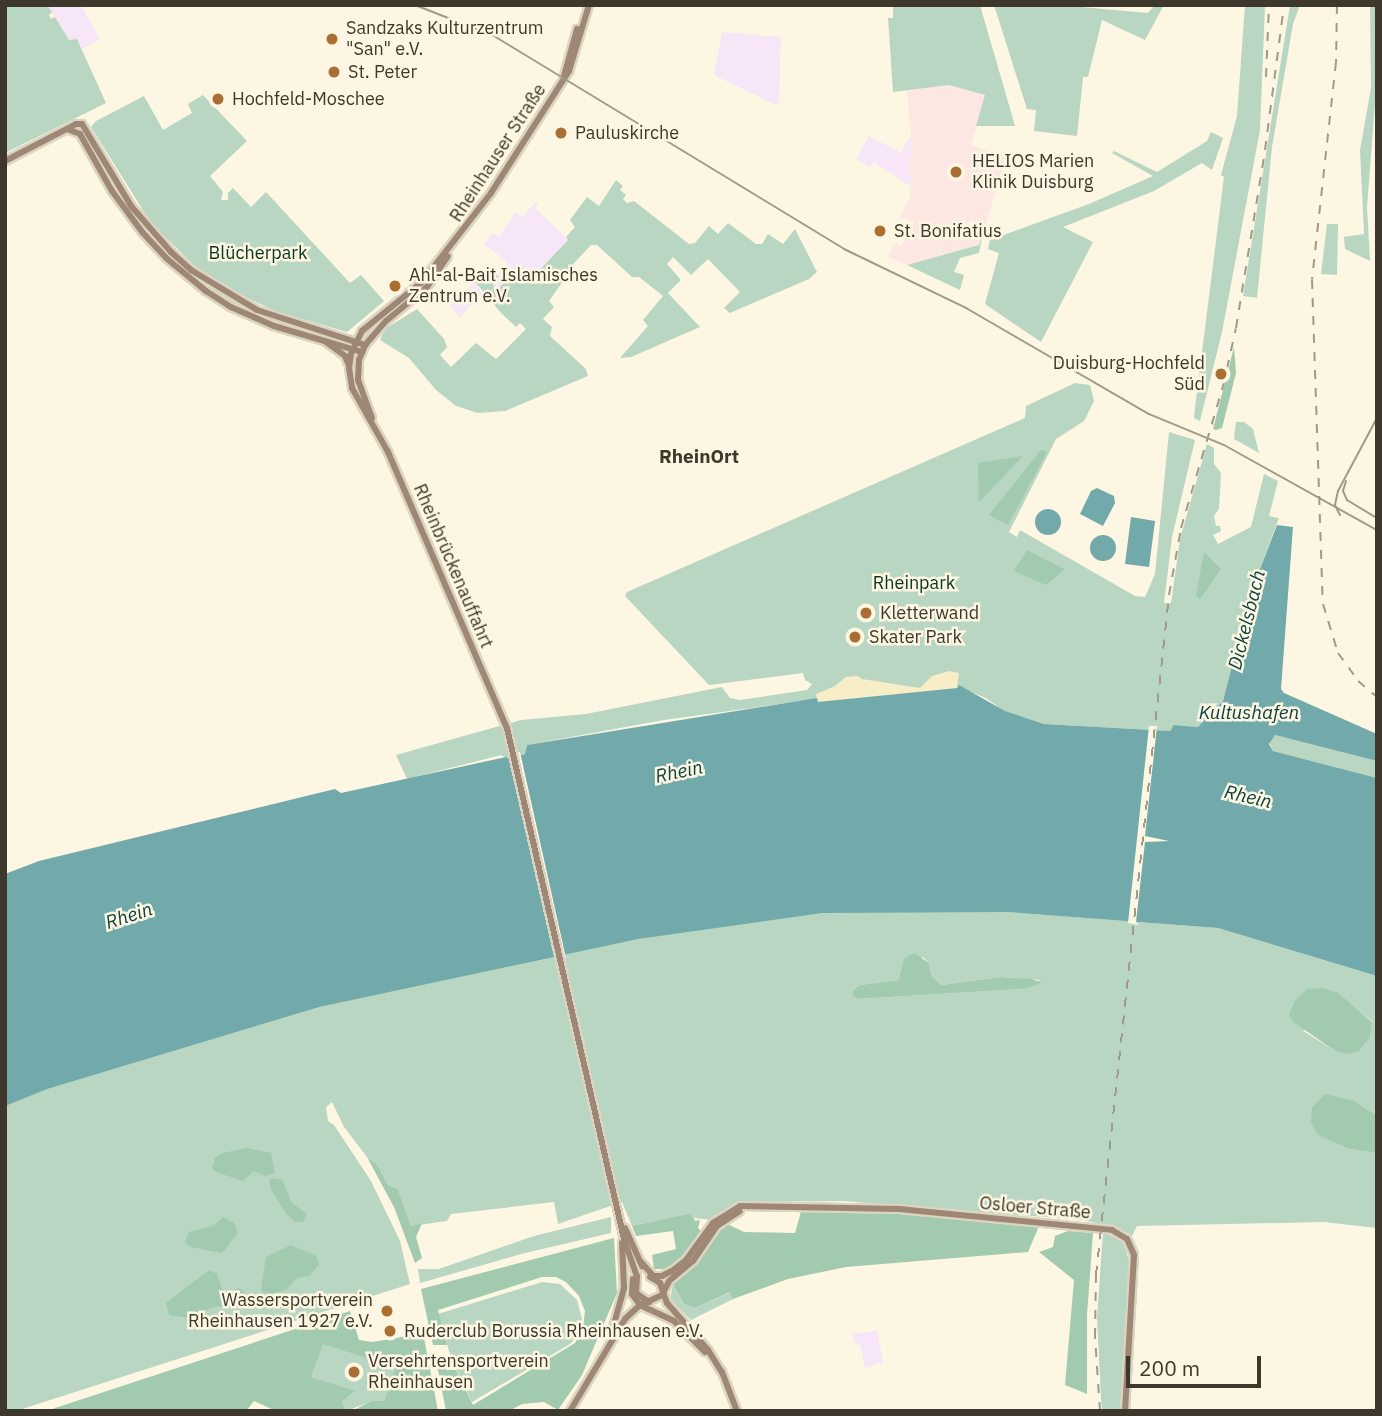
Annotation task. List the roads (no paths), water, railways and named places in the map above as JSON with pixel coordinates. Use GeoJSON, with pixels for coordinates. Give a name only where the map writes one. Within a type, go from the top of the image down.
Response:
{"type":"FeatureCollection","features":[{"type":"Feature","properties":{"kind":"main road","name":"Rheinhauser Straße"},"geometry":{"type":"LineString","coordinates":[[364,349],[386,321],[427,287],[491,192],[569,71],[587,5]]}},
{"type":"Feature","properties":{"kind":"main road"},"geometry":{"type":"LineString","coordinates":[[5,161],[82,124],[131,206],[171,252],[191,270],[257,310],[364,349]]}},
{"type":"Feature","properties":{"kind":"main road"},"geometry":{"type":"LineString","coordinates":[[67,129],[80,134],[112,191],[137,225],[192,280],[248,315],[325,341],[354,345]]}},
{"type":"Feature","properties":{"kind":"main road","name":"Rheinhauser Straße"},"geometry":{"type":"LineString","coordinates":[[354,345],[368,324],[422,282],[455,243]]}},
{"type":"Feature","properties":{"kind":"main road"},"geometry":{"type":"LineString","coordinates":[[325,341],[345,356],[349,368]]}},
{"type":"Feature","properties":{"kind":"main road","name":"Rheinbrückenauffahrt"},"geometry":{"type":"LineString","coordinates":[[354,345],[349,368],[352,388],[375,426]]}},
{"type":"Feature","properties":{"kind":"main road","name":"Rheinbrückenauffahrt"},"geometry":{"type":"LineString","coordinates":[[364,349],[358,380],[375,426],[504,719],[513,747],[620,1217]]}},
{"type":"Feature","properties":{"kind":"main road","name":"Osloer Straße"},"geometry":{"type":"LineString","coordinates":[[641,1262],[653,1276],[662,1276],[686,1260],[723,1214],[740,1206],[899,1209],[1100,1227],[1119,1233],[1129,1243],[1134,1260],[1125,1411]]}},
{"type":"Feature","properties":{"kind":"main road","name":"Osloer Straße"},"geometry":{"type":"LineString","coordinates":[[662,1295],[668,1281],[693,1261],[722,1221],[736,1212],[764,1206]]}},
{"type":"Feature","properties":{"kind":"main road"},"geometry":{"type":"LineString","coordinates":[[620,1217],[646,1273],[660,1283],[662,1295],[715,1362],[737,1411]]}},
{"type":"Feature","properties":{"kind":"main road"},"geometry":{"type":"LineString","coordinates":[[620,1217],[635,1269],[636,1293],[649,1302]]}},
{"type":"Feature","properties":{"kind":"main road"},"geometry":{"type":"LineString","coordinates":[[607,1348],[624,1288],[620,1217]]}},
{"type":"Feature","properties":{"kind":"main road"},"geometry":{"type":"LineString","coordinates":[[635,1269],[631,1288],[640,1305],[674,1321],[715,1362]]}},
{"type":"Feature","properties":{"kind":"main road"},"geometry":{"type":"LineString","coordinates":[[570,1411],[625,1319],[640,1305],[662,1295]]}},
{"type":"Feature","properties":{"kind":"water"},"geometry":{"type":"Polygon","coordinates":[[[1097,488],[1114,496],[1115,503],[1103,526],[1080,514],[1091,491],[1097,488]]]}},
{"type":"Feature","properties":{"kind":"water"},"geometry":{"type":"Polygon","coordinates":[[[1048,509],[1057,513],[1061,522],[1057,531],[1048,535],[1039,531],[1035,522],[1039,513],[1048,509]]]}},
{"type":"Feature","properties":{"kind":"water"},"geometry":{"type":"Polygon","coordinates":[[[1131,517],[1155,521],[1149,567],[1125,564],[1131,517]]]}},
{"type":"Feature","properties":{"kind":"water"},"geometry":{"type":"Polygon","coordinates":[[[1277,525],[1293,527],[1281,689],[1284,693],[1377,734],[1377,761],[1275,735],[1269,744],[1273,751],[1377,778],[1377,976],[1218,928],[1007,912],[822,913],[638,939],[319,1007],[47,1089],[5,1106],[5,874],[39,861],[335,789],[341,793],[506,757],[509,759],[525,754],[527,745],[817,698],[818,702],[957,688],[959,685],[1005,711],[1044,724],[1170,731],[1174,725],[1198,727],[1223,701],[1251,592],[1277,525]]]}},
{"type":"Feature","properties":{"kind":"water"},"geometry":{"type":"Polygon","coordinates":[[[1103,535],[1112,539],[1116,548],[1112,557],[1103,561],[1094,557],[1090,548],[1094,539],[1103,535]]]}},
{"type":"Feature","properties":{"kind":"tram line"},"geometry":{"type":"LineString","coordinates":[[415,5],[494,36],[844,249],[966,308],[1149,414],[1224,445],[1377,530]]}},
{"type":"Feature","properties":{"kind":"tram line"},"geometry":{"type":"LineString","coordinates":[[1340,515],[1335,505],[1338,491],[1377,418]]}},
{"type":"Feature","properties":{"kind":"tram line"},"geometry":{"type":"LineString","coordinates":[[1346,481],[1343,491],[1347,500],[1377,518]]}},
{"type":"Feature","properties":{"kind":"railway"},"geometry":{"type":"LineString","coordinates":[[1266,77],[1269,5]]}},
{"type":"Feature","properties":{"kind":"railway"},"geometry":{"type":"LineString","coordinates":[[1100,1411],[1095,1337],[1096,1275],[1169,595],[1181,528],[1223,386],[1236,328],[1265,150],[1284,5]]}},
{"type":"Feature","properties":{"kind":"railway"},"geometry":{"type":"LineString","coordinates":[[1337,5],[1336,62],[1312,280],[1323,604],[1338,653],[1358,681],[1377,697]]}},
{"type":"Feature","properties":{"kind":"place","name":"Sandzaks Kulturzentrum \"San\" e.V."},"geometry":{"type":"Point","coordinates":[332,39]}},
{"type":"Feature","properties":{"kind":"place","name":"St. Peter"},"geometry":{"type":"Point","coordinates":[334,72]}},
{"type":"Feature","properties":{"kind":"place","name":"Hochfeld-Moschee"},"geometry":{"type":"Point","coordinates":[218,99]}},
{"type":"Feature","properties":{"kind":"place","name":"Pauluskirche"},"geometry":{"type":"Point","coordinates":[561,133]}},
{"type":"Feature","properties":{"kind":"place","name":"HELIOS Marien Klinik Duisburg"},"geometry":{"type":"Point","coordinates":[956,172]}},
{"type":"Feature","properties":{"kind":"place","name":"St. Bonifatius"},"geometry":{"type":"Point","coordinates":[880,231]}},
{"type":"Feature","properties":{"kind":"place","name":"Ahl-al-Bait Islamisches Zentrum e.V."},"geometry":{"type":"Point","coordinates":[395,286]}},
{"type":"Feature","properties":{"kind":"place","name":"Duisburg-Hochfeld Süd"},"geometry":{"type":"Point","coordinates":[1221,374]}},
{"type":"Feature","properties":{"kind":"place","name":"Kletterwand"},"geometry":{"type":"Point","coordinates":[866,613]}},
{"type":"Feature","properties":{"kind":"place","name":"Skater Park"},"geometry":{"type":"Point","coordinates":[855,637]}},
{"type":"Feature","properties":{"kind":"place","name":"Wassersportverein Rheinhausen 1927 e.V."},"geometry":{"type":"Point","coordinates":[387,1311]}},
{"type":"Feature","properties":{"kind":"place","name":"Ruderclub Borussia Rheinhausen e.V."},"geometry":{"type":"Point","coordinates":[390,1331]}},
{"type":"Feature","properties":{"kind":"place","name":"Versehrtensportverein Rheinhausen"},"geometry":{"type":"Point","coordinates":[354,1372]}},
{"type":"Feature","properties":{"kind":"district","name":"RheinOrt"},"geometry":{"type":"Point","coordinates":[699,457]}},
{"type":"Feature","properties":{"kind":"park label","name":"Blücherpark"},"geometry":{"type":"Point","coordinates":[258,253]}},
{"type":"Feature","properties":{"kind":"park label","name":"Rheinpark"},"geometry":{"type":"Point","coordinates":[914,583]}},
{"type":"Feature","properties":{"kind":"water label","name":"Dickelsbach"},"geometry":{"type":"Point","coordinates":[1247,620]}},
{"type":"Feature","properties":{"kind":"water label","name":"Kultushafen"},"geometry":{"type":"Point","coordinates":[1249,713]}},
{"type":"Feature","properties":{"kind":"water label","name":"Rhein"},"geometry":{"type":"Point","coordinates":[679,772]}},
{"type":"Feature","properties":{"kind":"water label","name":"Rhein"},"geometry":{"type":"Point","coordinates":[1248,797]}},
{"type":"Feature","properties":{"kind":"water label","name":"Rhein"},"geometry":{"type":"Point","coordinates":[129,916]}}]}
